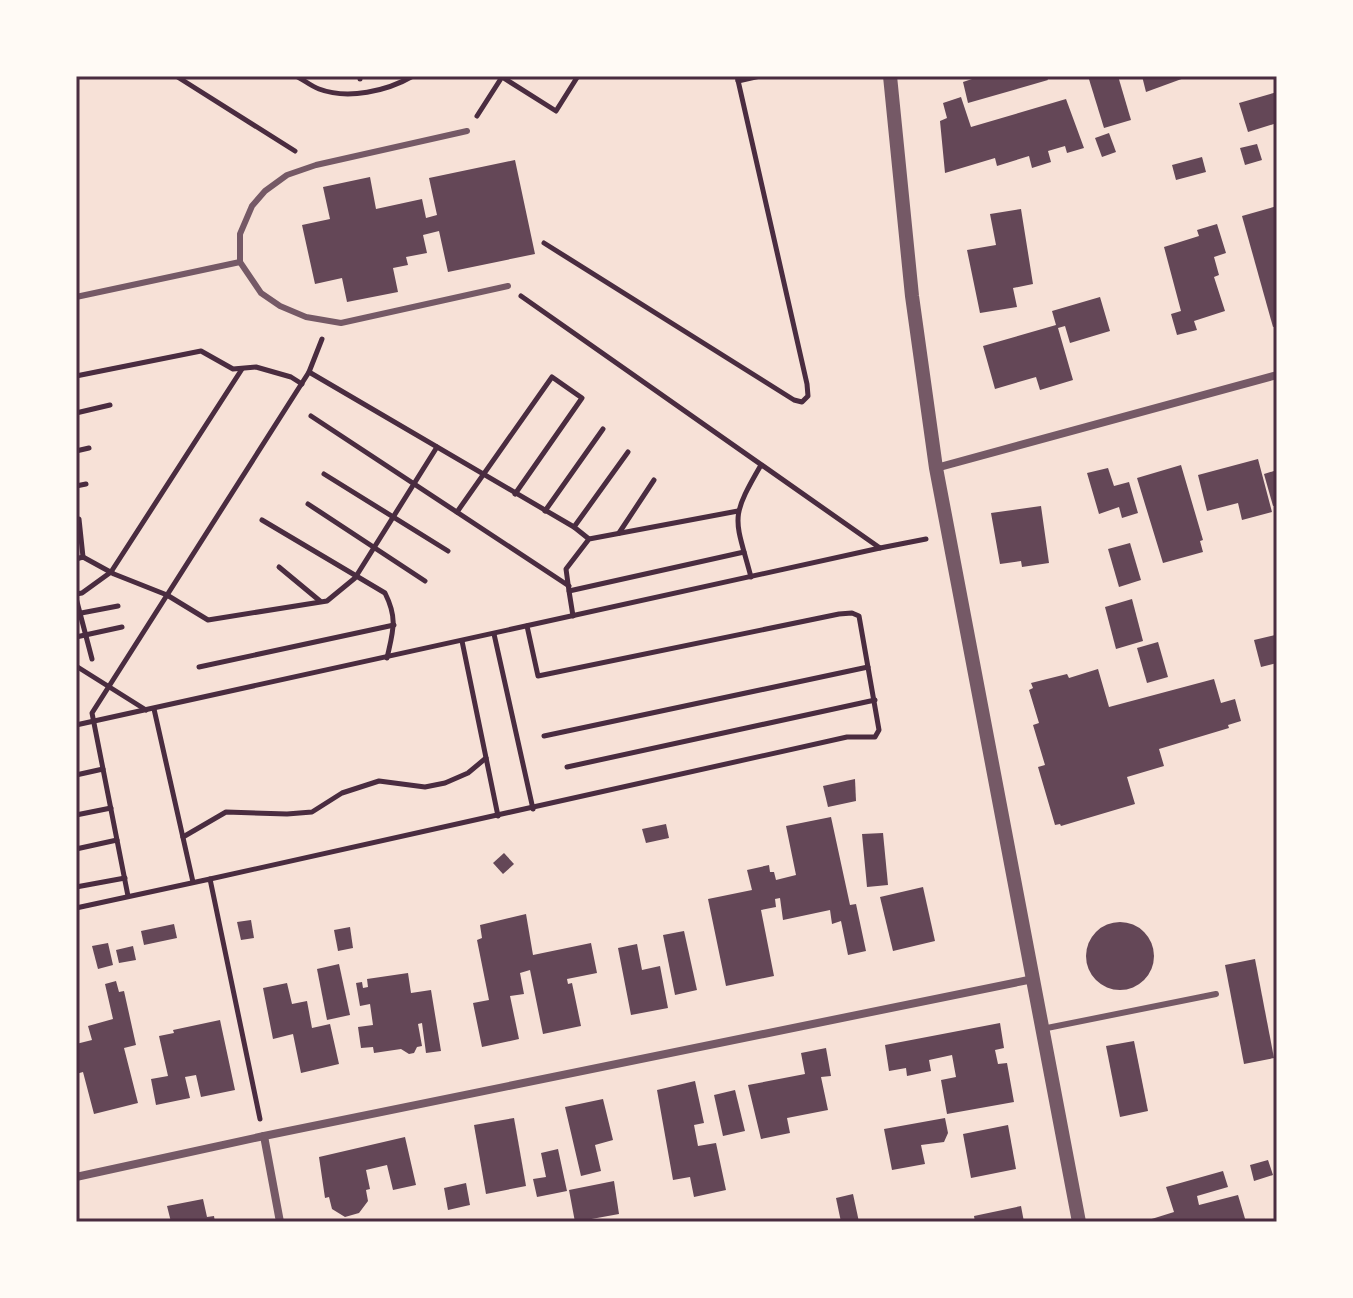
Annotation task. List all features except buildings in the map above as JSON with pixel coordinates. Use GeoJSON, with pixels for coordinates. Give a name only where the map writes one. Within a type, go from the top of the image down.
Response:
{"type":"FeatureCollection","features":[{"type":"Feature","properties":{"kind":"street"},"geometry":{"type":"LineString","coordinates":[[890,76],[912,296],[936,468],[1079,1222]]}},
{"type":"Feature","properties":{"kind":"street"},"geometry":{"type":"LineString","coordinates":[[936,468],[1277,375]]}},
{"type":"Feature","properties":{"kind":"street"},"geometry":{"type":"LineString","coordinates":[[76,1177],[1033,979]]}},
{"type":"Feature","properties":{"kind":"street"},"geometry":{"type":"LineString","coordinates":[[264,1136],[280,1222]]}},
{"type":"Feature","properties":{"kind":"lane"},"geometry":{"type":"LineString","coordinates":[[467,131],[316,165],[287,175],[265,191],[252,206],[240,234],[240,262],[261,293],[280,306],[306,317],[341,323],[508,286]]}},
{"type":"Feature","properties":{"kind":"lane"},"geometry":{"type":"LineString","coordinates":[[76,297],[240,262]]}},
{"type":"Feature","properties":{"kind":"lane"},"geometry":{"type":"LineString","coordinates":[[1042,1029],[1216,994]]}},
{"type":"Feature","properties":{"kind":"path"},"geometry":{"type":"LineString","coordinates":[[176,76],[316,165]]}},
{"type":"Feature","properties":{"kind":"path"},"geometry":{"type":"LineString","coordinates":[[296,76],[319,89],[346,94],[376,91],[413,76]]}},
{"type":"Feature","properties":{"kind":"path"},"geometry":{"type":"LineString","coordinates":[[309,83],[312,76]]}},
{"type":"Feature","properties":{"kind":"path"},"geometry":{"type":"LineString","coordinates":[[467,131],[502,76],[556,111],[578,76]]}},
{"type":"Feature","properties":{"kind":"path"},"geometry":{"type":"LineString","coordinates":[[544,243],[794,400],[802,402],[808,396],[807,384],[737,78],[760,76]]}},
{"type":"Feature","properties":{"kind":"path"},"geometry":{"type":"LineString","coordinates":[[508,286],[880,548]]}},
{"type":"Feature","properties":{"kind":"path"},"geometry":{"type":"LineString","coordinates":[[128,896],[92,713],[302,384],[327,320]]}},
{"type":"Feature","properties":{"kind":"path"},"geometry":{"type":"LineString","coordinates":[[76,376],[201,351],[233,369],[256,367],[291,377],[302,384]]}},
{"type":"Feature","properties":{"kind":"path"},"geometry":{"type":"LineString","coordinates":[[92,659],[78,614],[76,596],[111,572],[242,369]]}},
{"type":"Feature","properties":{"kind":"path"},"geometry":{"type":"LineString","coordinates":[[309,372],[574,527],[589,539]]}},
{"type":"Feature","properties":{"kind":"path"},"geometry":{"type":"LineString","coordinates":[[457,512],[552,377],[582,398],[515,494]]}},
{"type":"Feature","properties":{"kind":"path"},"geometry":{"type":"LineString","coordinates":[[76,413],[110,405]]}},
{"type":"Feature","properties":{"kind":"path"},"geometry":{"type":"LineString","coordinates":[[311,416],[569,588],[744,552]]}},
{"type":"Feature","properties":{"kind":"path"},"geometry":{"type":"LineString","coordinates":[[545,511],[603,429]]}},
{"type":"Feature","properties":{"kind":"path"},"geometry":{"type":"LineString","coordinates":[[76,559],[83,557],[167,595],[208,620],[327,601],[355,578],[437,447]]}},
{"type":"Feature","properties":{"kind":"path"},"geometry":{"type":"LineString","coordinates":[[76,451],[89,448]]}},
{"type":"Feature","properties":{"kind":"path"},"geometry":{"type":"LineString","coordinates":[[574,527],[628,452]]}},
{"type":"Feature","properties":{"kind":"path"},"geometry":{"type":"LineString","coordinates":[[751,577],[736,524],[738,511],[761,465]]}},
{"type":"Feature","properties":{"kind":"path"},"geometry":{"type":"LineString","coordinates":[[324,474],[448,551]]}},
{"type":"Feature","properties":{"kind":"path"},"geometry":{"type":"LineString","coordinates":[[619,533],[654,480]]}},
{"type":"Feature","properties":{"kind":"path"},"geometry":{"type":"LineString","coordinates":[[76,486],[86,484]]}},
{"type":"Feature","properties":{"kind":"path"},"geometry":{"type":"LineString","coordinates":[[308,504],[425,581]]}},
{"type":"Feature","properties":{"kind":"path"},"geometry":{"type":"LineString","coordinates":[[573,616],[566,569],[589,539],[738,511]]}},
{"type":"Feature","properties":{"kind":"path"},"geometry":{"type":"LineString","coordinates":[[76,520],[79,519],[83,557]]}},
{"type":"Feature","properties":{"kind":"path"},"geometry":{"type":"LineString","coordinates":[[262,520],[355,578],[385,593],[393,610],[394,625],[387,658]]}},
{"type":"Feature","properties":{"kind":"path"},"geometry":{"type":"LineString","coordinates":[[76,725],[947,534]]}},
{"type":"Feature","properties":{"kind":"path"},"geometry":{"type":"LineString","coordinates":[[279,567],[321,602]]}},
{"type":"Feature","properties":{"kind":"path"},"geometry":{"type":"LineString","coordinates":[[78,614],[118,606]]}},
{"type":"Feature","properties":{"kind":"path"},"geometry":{"type":"LineString","coordinates":[[76,908],[847,737],[875,737],[879,730],[859,616],[852,613],[538,676],[527,626]]}},
{"type":"Feature","properties":{"kind":"path"},"geometry":{"type":"LineString","coordinates":[[199,667],[394,625]]}},
{"type":"Feature","properties":{"kind":"path"},"geometry":{"type":"LineString","coordinates":[[76,637],[122,627]]}},
{"type":"Feature","properties":{"kind":"path"},"geometry":{"type":"LineString","coordinates":[[494,634],[533,809]]}},
{"type":"Feature","properties":{"kind":"path"},"geometry":{"type":"LineString","coordinates":[[462,641],[498,816]]}},
{"type":"Feature","properties":{"kind":"path"},"geometry":{"type":"LineString","coordinates":[[76,666],[147,711]]}},
{"type":"Feature","properties":{"kind":"path"},"geometry":{"type":"LineString","coordinates":[[544,736],[868,667]]}},
{"type":"Feature","properties":{"kind":"path"},"geometry":{"type":"LineString","coordinates":[[567,767],[875,700]]}},
{"type":"Feature","properties":{"kind":"path"},"geometry":{"type":"LineString","coordinates":[[154,709],[193,882]]}},
{"type":"Feature","properties":{"kind":"path"},"geometry":{"type":"LineString","coordinates":[[183,837],[226,812],[312,812],[342,793],[379,781],[425,787],[445,783],[468,773],[486,758]]}},
{"type":"Feature","properties":{"kind":"path"},"geometry":{"type":"LineString","coordinates":[[76,775],[103,769]]}},
{"type":"Feature","properties":{"kind":"path"},"geometry":{"type":"LineString","coordinates":[[76,815],[111,808]]}},
{"type":"Feature","properties":{"kind":"path"},"geometry":{"type":"LineString","coordinates":[[76,849],[117,840]]}},
{"type":"Feature","properties":{"kind":"path"},"geometry":{"type":"LineString","coordinates":[[76,887],[125,878]]}},
{"type":"Feature","properties":{"kind":"path"},"geometry":{"type":"LineString","coordinates":[[210,879],[264,1136]]}}]}
